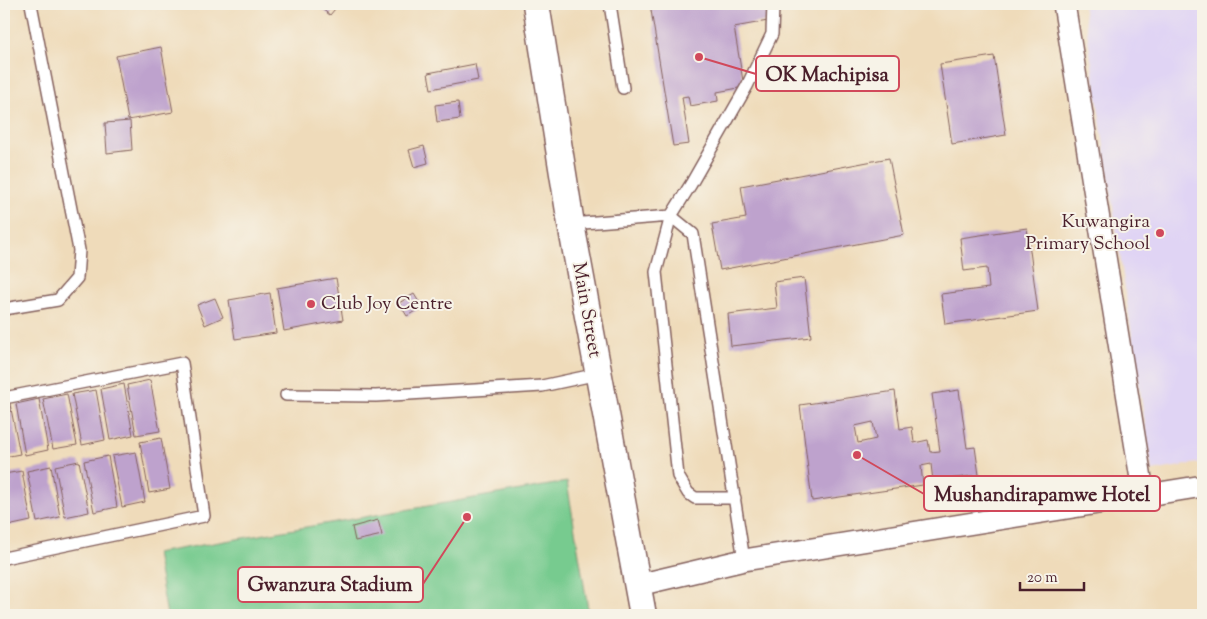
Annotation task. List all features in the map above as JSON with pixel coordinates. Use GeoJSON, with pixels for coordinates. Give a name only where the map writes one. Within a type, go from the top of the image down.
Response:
{"type":"FeatureCollection","features":[{"type":"Feature","properties":{"kind":"street","name":"Main Street"},"geometry":{"type":"LineString","coordinates":[[536,4],[571,224],[643,615]]}},
{"type":"Feature","properties":{"kind":"street"},"geometry":{"type":"LineString","coordinates":[[1064,4],[1144,497]]}},
{"type":"Feature","properties":{"kind":"street"},"geometry":{"type":"LineString","coordinates":[[638,585],[744,560],[1203,486]]}},
{"type":"Feature","properties":{"kind":"lane"},"geometry":{"type":"LineString","coordinates":[[4,308],[58,300],[77,278],[79,250],[31,4]]}},
{"type":"Feature","properties":{"kind":"lane"},"geometry":{"type":"LineString","coordinates":[[610,4],[623,88]]}},
{"type":"Feature","properties":{"kind":"lane"},"geometry":{"type":"LineString","coordinates":[[735,498],[695,498],[688,493],[678,476],[656,272],[670,216],[691,184],[747,86],[772,34],[773,4]]}},
{"type":"Feature","properties":{"kind":"lane"},"geometry":{"type":"LineString","coordinates":[[571,224],[670,216],[692,234],[744,560]]}},
{"type":"Feature","properties":{"kind":"lane"},"geometry":{"type":"LineString","coordinates":[[4,398],[182,363],[204,516],[4,558]]}},
{"type":"Feature","properties":{"kind":"lane"},"geometry":{"type":"LineString","coordinates":[[286,395],[376,396],[542,386],[598,374]]}},
{"type":"Feature","properties":{"kind":"shaded area","name":"Kuwangira Primary School"},"geometry":{"type":"Polygon","coordinates":[[[1083,4],[1203,4],[1203,462],[1152,471],[1083,4]]]}},
{"type":"Feature","properties":{"kind":"green space"},"geometry":{"type":"Polygon","coordinates":[[[567,482],[589,615],[167,615],[156,553],[567,482]]]}},
{"type":"Feature","properties":{"kind":"building"},"geometry":{"type":"Polygon","coordinates":[[[315,4],[339,4],[330,15],[315,4]]]}},
{"type":"Feature","properties":{"kind":"building"},"geometry":{"type":"Polygon","coordinates":[[[650,4],[766,4],[768,21],[734,27],[744,87],[717,92],[718,101],[690,106],[688,96],[682,97],[689,144],[673,146],[650,4]]]}},
{"type":"Feature","properties":{"kind":"building"},"geometry":{"type":"Polygon","coordinates":[[[161,47],[173,112],[128,120],[116,56],[161,47]]]}},
{"type":"Feature","properties":{"kind":"building"},"geometry":{"type":"Polygon","coordinates":[[[994,56],[1006,135],[952,144],[940,64],[994,56]]]}},
{"type":"Feature","properties":{"kind":"building"},"geometry":{"type":"Polygon","coordinates":[[[475,64],[478,80],[431,89],[428,73],[475,64]]]}},
{"type":"Feature","properties":{"kind":"building"},"geometry":{"type":"Polygon","coordinates":[[[458,102],[460,119],[437,122],[435,105],[458,102]]]}},
{"type":"Feature","properties":{"kind":"building"},"geometry":{"type":"Polygon","coordinates":[[[130,121],[132,150],[107,153],[105,123],[130,121]]]}},
{"type":"Feature","properties":{"kind":"building"},"geometry":{"type":"Polygon","coordinates":[[[424,146],[428,163],[414,167],[409,150],[424,146]]]}},
{"type":"Feature","properties":{"kind":"building"},"geometry":{"type":"Polygon","coordinates":[[[889,158],[904,235],[720,270],[712,224],[746,218],[741,186],[889,158]]]}},
{"type":"Feature","properties":{"kind":"building"},"geometry":{"type":"Polygon","coordinates":[[[1027,228],[1038,311],[945,324],[941,294],[989,288],[987,268],[964,271],[960,238],[1027,228]]]}},
{"type":"Feature","properties":{"kind":"building"},"geometry":{"type":"Polygon","coordinates":[[[336,278],[343,320],[284,331],[277,288],[336,278]]]}},
{"type":"Feature","properties":{"kind":"building"},"geometry":{"type":"Polygon","coordinates":[[[804,278],[811,337],[731,346],[728,314],[777,308],[774,282],[804,278]]]}},
{"type":"Feature","properties":{"kind":"building"},"geometry":{"type":"Polygon","coordinates":[[[270,293],[276,333],[235,339],[229,300],[270,293]]]}},
{"type":"Feature","properties":{"kind":"building"},"geometry":{"type":"Polygon","coordinates":[[[414,294],[422,307],[407,316],[399,303],[414,294]]]}},
{"type":"Feature","properties":{"kind":"building"},"geometry":{"type":"Polygon","coordinates":[[[215,298],[223,317],[205,325],[197,305],[215,298]]]}},
{"type":"Feature","properties":{"kind":"building"},"geometry":{"type":"Polygon","coordinates":[[[150,380],[160,431],[136,435],[127,385],[150,380]]]}},
{"type":"Feature","properties":{"kind":"building"},"geometry":{"type":"Polygon","coordinates":[[[124,384],[133,435],[110,440],[101,389],[124,384]]]}},
{"type":"Feature","properties":{"kind":"building"},"geometry":{"type":"Polygon","coordinates":[[[96,390],[105,440],[82,445],[72,394],[96,390]]]}},
{"type":"Feature","properties":{"kind":"building"},"geometry":{"type":"Polygon","coordinates":[[[959,390],[967,448],[975,447],[979,475],[933,481],[931,464],[921,466],[923,485],[812,501],[800,405],[895,391],[900,429],[912,427],[914,443],[928,440],[930,452],[940,451],[932,394],[959,390]],[[873,422],[855,426],[858,443],[876,439],[873,422]]]}},
{"type":"Feature","properties":{"kind":"building"},"geometry":{"type":"Polygon","coordinates":[[[67,394],[77,445],[53,449],[43,399],[67,394]]]}},
{"type":"Feature","properties":{"kind":"building"},"geometry":{"type":"Polygon","coordinates":[[[39,399],[48,450],[25,455],[16,404],[39,399]]]}},
{"type":"Feature","properties":{"kind":"building"},"geometry":{"type":"Polygon","coordinates":[[[10,404],[20,454],[4,457],[4,405],[10,404]]]}},
{"type":"Feature","properties":{"kind":"building"},"geometry":{"type":"Polygon","coordinates":[[[161,438],[170,489],[149,493],[140,442],[161,438]]]}},
{"type":"Feature","properties":{"kind":"building"},"geometry":{"type":"Polygon","coordinates":[[[136,452],[145,502],[122,507],[112,456],[136,452]]]}},
{"type":"Feature","properties":{"kind":"building"},"geometry":{"type":"Polygon","coordinates":[[[108,456],[117,507],[94,512],[84,461],[108,456]]]}},
{"type":"Feature","properties":{"kind":"building"},"geometry":{"type":"Polygon","coordinates":[[[79,461],[89,512],[65,517],[55,466],[79,461]]]}},
{"type":"Feature","properties":{"kind":"building"},"geometry":{"type":"Polygon","coordinates":[[[51,466],[60,517],[37,522],[27,471],[51,466]]]}},
{"type":"Feature","properties":{"kind":"building"},"geometry":{"type":"Polygon","coordinates":[[[22,471],[31,521],[8,526],[4,505],[4,474],[22,471]]]}},
{"type":"Feature","properties":{"kind":"building"},"geometry":{"type":"Polygon","coordinates":[[[378,520],[382,535],[355,541],[352,527],[378,520]]]}},
{"type":"Feature","properties":{"kind":"place","name":"OK Machipisa"},"geometry":{"type":"Point","coordinates":[699,57]}},
{"type":"Feature","properties":{"kind":"place","name":"Kuwangira Primary School"},"geometry":{"type":"Point","coordinates":[1160,233]}},
{"type":"Feature","properties":{"kind":"place","name":"Club Joy Centre"},"geometry":{"type":"Point","coordinates":[311,304]}},
{"type":"Feature","properties":{"kind":"place","name":"Mushandirapamwe Hotel"},"geometry":{"type":"Point","coordinates":[857,455]}},
{"type":"Feature","properties":{"kind":"place","name":"Gwanzura Stadium"},"geometry":{"type":"Point","coordinates":[467,517]}}]}
